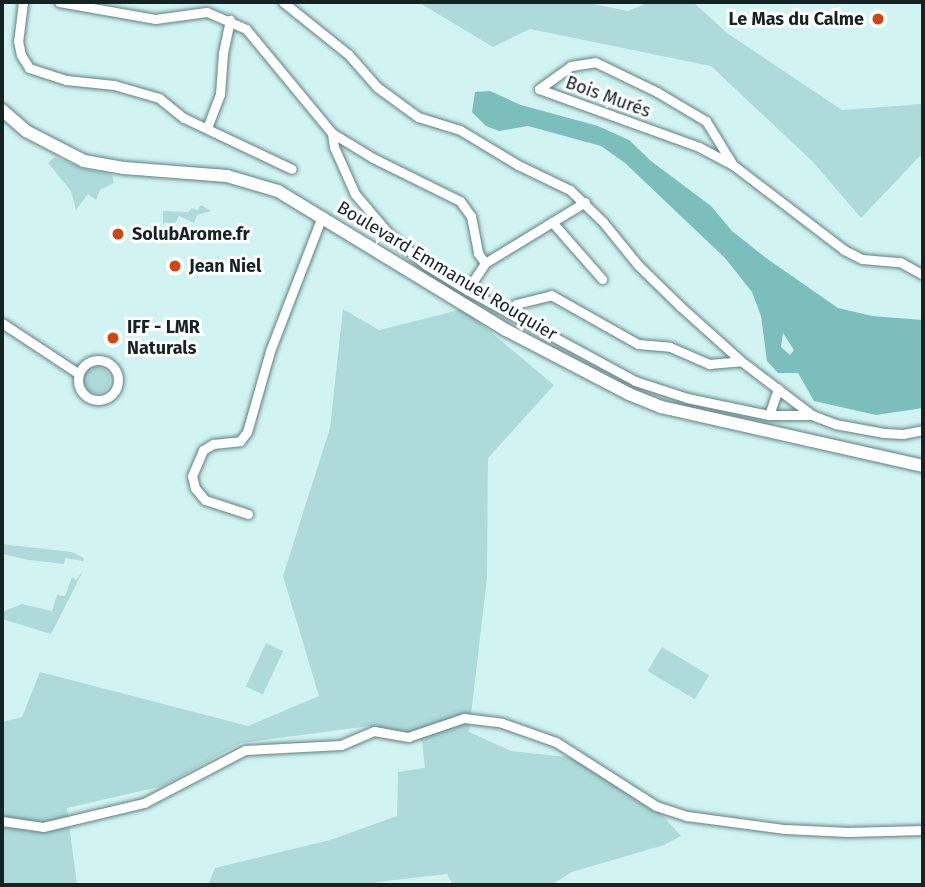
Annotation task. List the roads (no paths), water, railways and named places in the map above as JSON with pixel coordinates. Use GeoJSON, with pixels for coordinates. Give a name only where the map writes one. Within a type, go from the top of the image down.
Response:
{"type":"FeatureCollection","features":[{"type":"Feature","properties":{"kind":"street"},"geometry":{"type":"LineString","coordinates":[[23,2],[18,41],[21,55],[29,68],[66,80],[114,85],[159,98],[184,118],[292,169]]}},
{"type":"Feature","properties":{"kind":"street"},"geometry":{"type":"LineString","coordinates":[[59,2],[155,19],[207,12],[230,20],[258,40],[332,133],[373,158],[460,201],[471,216],[478,253],[485,263]]}},
{"type":"Feature","properties":{"kind":"street"},"geometry":{"type":"LineString","coordinates":[[283,2],[348,54],[377,87],[418,117],[460,130],[517,165],[570,190],[585,202],[638,265],[741,361],[812,415],[835,424],[884,433],[902,434],[923,430]]}},
{"type":"Feature","properties":{"kind":"street"},"geometry":{"type":"LineString","coordinates":[[207,128],[220,94],[223,53],[230,20]]}},
{"type":"Feature","properties":{"kind":"street","name":"Bois Murés"},"geometry":{"type":"LineString","coordinates":[[733,165],[706,121],[657,92],[595,62],[571,66],[539,89],[699,148],[733,165],[844,250],[862,259],[900,262],[923,275]]}},
{"type":"Feature","properties":{"kind":"street","name":"Boulevard Emmanuel Rouquier"},"geometry":{"type":"LineString","coordinates":[[2,110],[26,131],[84,161],[124,168],[250,181],[297,200],[506,330],[629,394],[661,407],[923,466]]}},
{"type":"Feature","properties":{"kind":"street"},"geometry":{"type":"LineString","coordinates":[[332,133],[334,147],[355,194],[390,235],[426,265],[467,290],[635,381],[687,398],[769,415],[812,415]]}},
{"type":"Feature","properties":{"kind":"street"},"geometry":{"type":"LineString","coordinates":[[467,290],[485,263],[585,202]]}},
{"type":"Feature","properties":{"kind":"street"},"geometry":{"type":"LineString","coordinates":[[248,514],[205,500],[195,488],[192,476],[203,450],[213,444],[240,441],[247,432],[270,351],[322,216]]}},
{"type":"Feature","properties":{"kind":"street"},"geometry":{"type":"LineString","coordinates":[[552,222],[602,279]]}},
{"type":"Feature","properties":{"kind":"street"},"geometry":{"type":"LineString","coordinates":[[508,313],[516,304],[551,295],[638,344],[670,347],[709,364],[741,361]]}},
{"type":"Feature","properties":{"kind":"street"},"geometry":{"type":"LineString","coordinates":[[2,323],[79,374]]}},
{"type":"Feature","properties":{"kind":"street"},"geometry":{"type":"LineString","coordinates":[[100,360],[116,369],[118,386],[106,400],[88,398],[78,383],[79,374],[83,366],[100,360]]}},
{"type":"Feature","properties":{"kind":"street"},"geometry":{"type":"LineString","coordinates":[[769,415],[778,389]]}},
{"type":"Feature","properties":{"kind":"street"},"geometry":{"type":"LineString","coordinates":[[2,821],[43,827],[144,803],[245,750],[341,745],[374,731],[408,737],[464,718],[502,723],[556,742],[656,806],[687,816],[785,829],[848,832],[923,830]]}},
{"type":"Feature","properties":{"kind":"place","name":"Le Mas du Calme"},"geometry":{"type":"Point","coordinates":[878,19]}},
{"type":"Feature","properties":{"kind":"place","name":"SolubArome.fr"},"geometry":{"type":"Point","coordinates":[118,234]}},
{"type":"Feature","properties":{"kind":"place","name":"Jean Niel"},"geometry":{"type":"Point","coordinates":[175,266]}},
{"type":"Feature","properties":{"kind":"place","name":"IFF - LMR Naturals"},"geometry":{"type":"Point","coordinates":[113,338]}}]}
